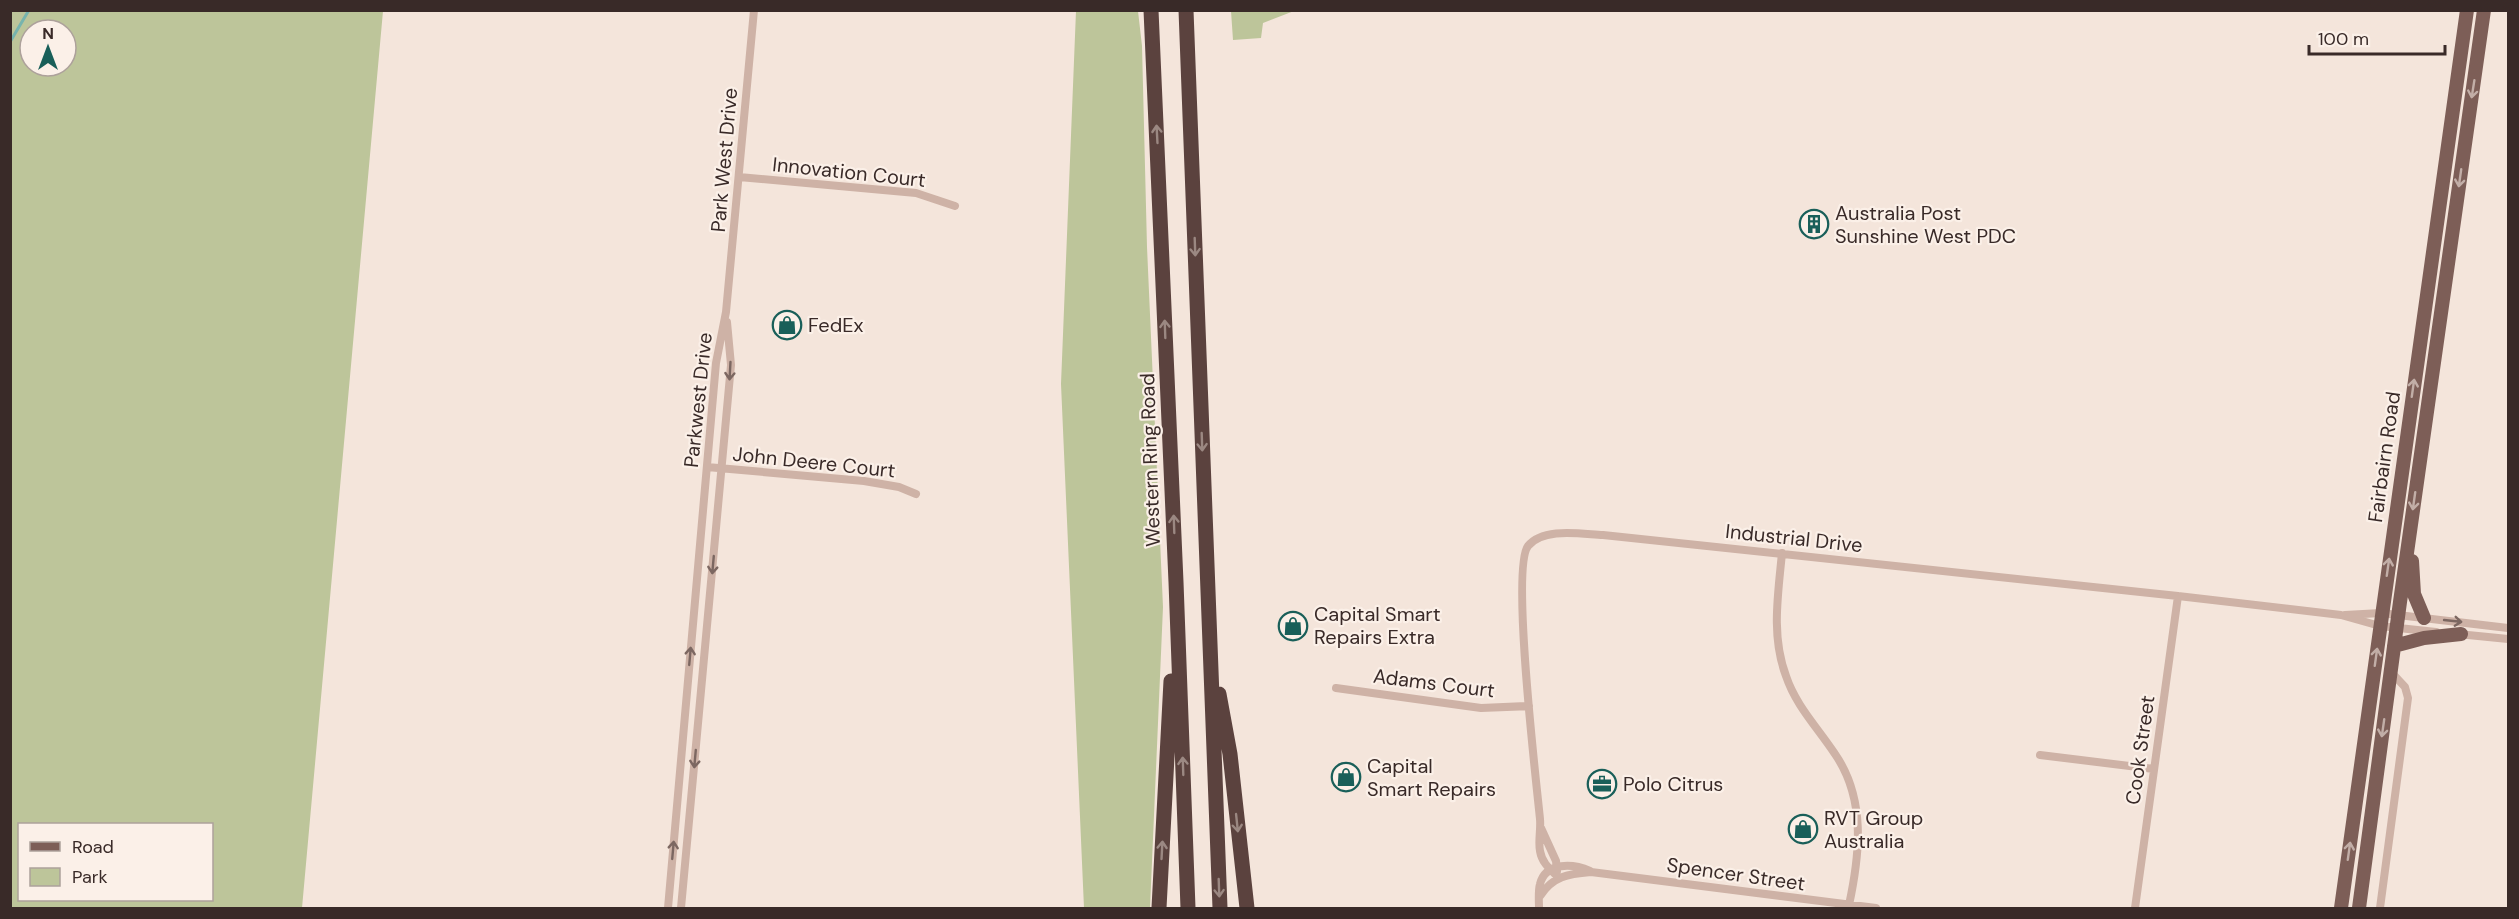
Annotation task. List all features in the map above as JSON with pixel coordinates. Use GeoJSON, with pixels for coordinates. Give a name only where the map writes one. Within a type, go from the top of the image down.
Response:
{"type":"FeatureCollection","features":[{"type":"Feature","properties":{"kind":"highway","name":"Western Ring Road"},"geometry":{"type":"LineString","coordinates":[[1149,10],[1153,53],[1176,582],[1188,909]]}},
{"type":"Feature","properties":{"kind":"highway"},"geometry":{"type":"LineString","coordinates":[[1187,10],[1220,909]]}},
{"type":"Feature","properties":{"kind":"highway"},"geometry":{"type":"LineString","coordinates":[[1159,909],[1176,582]]}},
{"type":"Feature","properties":{"kind":"highway"},"geometry":{"type":"LineString","coordinates":[[1210,640],[1230,754],[1247,909]]}},
{"type":"Feature","properties":{"kind":"main road","name":"Fairbairn Road"},"geometry":{"type":"LineString","coordinates":[[2341,909],[2467,10]]}},
{"type":"Feature","properties":{"kind":"main road","name":"Fairbairn Road"},"geometry":{"type":"LineString","coordinates":[[2359,909],[2397,622],[2484,10]]}},
{"type":"Feature","properties":{"kind":"main road"},"geometry":{"type":"LineString","coordinates":[[2408,548],[2415,594],[2424,618]]}},
{"type":"Feature","properties":{"kind":"main road"},"geometry":{"type":"LineString","coordinates":[[2394,646],[2424,638],[2460,634]]}},
{"type":"Feature","properties":{"kind":"street","name":"Park West Drive"},"geometry":{"type":"LineString","coordinates":[[726,312],[754,10]]}},
{"type":"Feature","properties":{"kind":"street","name":"Innovation Court"},"geometry":{"type":"LineString","coordinates":[[739,177],[916,193],[954,206]]}},
{"type":"Feature","properties":{"kind":"street","name":"Parkwest Drive"},"geometry":{"type":"LineString","coordinates":[[668,909],[717,363],[726,312]]}},
{"type":"Feature","properties":{"kind":"street","name":"Parkwest Drive"},"geometry":{"type":"LineString","coordinates":[[681,909],[731,365],[726,312]]}},
{"type":"Feature","properties":{"kind":"street","name":"John Deere Court"},"geometry":{"type":"LineString","coordinates":[[707,467],[864,481],[899,487],[916,494]]}},
{"type":"Feature","properties":{"kind":"street","name":"Industrial Drive"},"geometry":{"type":"LineString","coordinates":[[1555,872],[1546,866],[1540,851],[1540,827],[1528,706],[1521,576],[1524,553],[1530,543],[1543,536],[1565,533],[1603,535],[2178,596],[2381,620]]}},
{"type":"Feature","properties":{"kind":"street"},"geometry":{"type":"LineString","coordinates":[[1782,554],[1776,627],[1785,674],[1802,710],[1836,755],[1854,798],[1859,836],[1850,905]]}},
{"type":"Feature","properties":{"kind":"street","name":"Cook Street"},"geometry":{"type":"LineString","coordinates":[[2135,909],[2178,596]]}},
{"type":"Feature","properties":{"kind":"street","name":"Industrial Drive"},"geometry":{"type":"LineString","coordinates":[[2341,615],[2358,612],[2381,620]]}},
{"type":"Feature","properties":{"kind":"street"},"geometry":{"type":"LineString","coordinates":[[2381,620],[2397,622],[2424,618],[2508,628]]}},
{"type":"Feature","properties":{"kind":"street"},"geometry":{"type":"LineString","coordinates":[[2381,620],[2460,634],[2508,639]]}},
{"type":"Feature","properties":{"kind":"street"},"geometry":{"type":"LineString","coordinates":[[2380,909],[2408,698],[2405,687],[2391,672]]}},
{"type":"Feature","properties":{"kind":"street","name":"Adams Court"},"geometry":{"type":"LineString","coordinates":[[1336,688],[1481,708],[1528,706]]}},
{"type":"Feature","properties":{"kind":"street"},"geometry":{"type":"LineString","coordinates":[[2040,755],[2154,769]]}},
{"type":"Feature","properties":{"kind":"street"},"geometry":{"type":"LineString","coordinates":[[1539,909],[1540,896],[1555,872]]}},
{"type":"Feature","properties":{"kind":"street","name":"Spencer Street"},"geometry":{"type":"LineString","coordinates":[[1555,872],[1591,872],[1876,909]]}},
{"type":"Feature","properties":{"kind":"green space"},"geometry":{"type":"Polygon","coordinates":[[[1231,10],[1294,11],[1263,23],[1261,38],[1233,40],[1231,10]]]}},
{"type":"Feature","properties":{"kind":"green space"},"geometry":{"type":"Polygon","coordinates":[[[10,11],[383,11],[302,908],[11,908],[10,11]]]}},
{"type":"Feature","properties":{"kind":"green space"},"geometry":{"type":"Polygon","coordinates":[[[1076,11],[1138,11],[1142,46],[1147,247],[1163,607],[1150,908],[1084,908],[1061,384],[1076,11]]]}},
{"type":"Feature","properties":{"kind":"waterway"},"geometry":{"type":"LineString","coordinates":[[10,42],[29,10]]}},
{"type":"Feature","properties":{"kind":"place","name":"Australia Post Sunshine West PDC"},"geometry":{"type":"Point","coordinates":[1814,224]}},
{"type":"Feature","properties":{"kind":"place","name":"FedEx"},"geometry":{"type":"Point","coordinates":[787,325]}},
{"type":"Feature","properties":{"kind":"place","name":"Capital Smart Repairs Extra"},"geometry":{"type":"Point","coordinates":[1293,626]}},
{"type":"Feature","properties":{"kind":"place","name":"Capital Smart Repairs"},"geometry":{"type":"Point","coordinates":[1346,777]}},
{"type":"Feature","properties":{"kind":"place","name":"Polo Citrus"},"geometry":{"type":"Point","coordinates":[1602,784]}},
{"type":"Feature","properties":{"kind":"place","name":"RVT Group Australia"},"geometry":{"type":"Point","coordinates":[1803,829]}}]}
